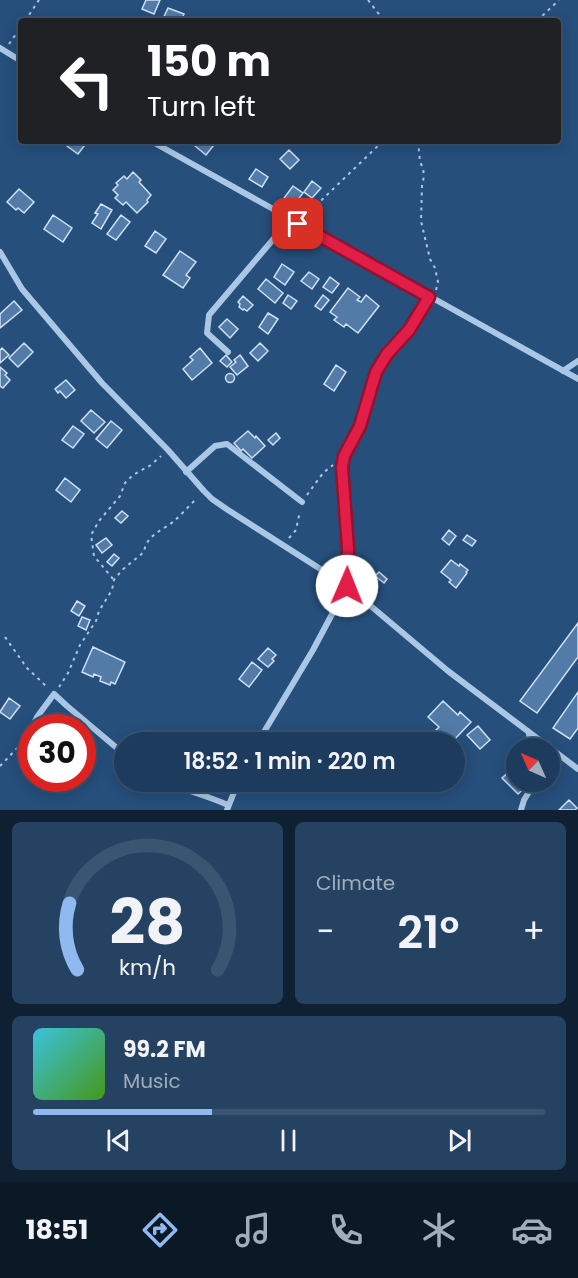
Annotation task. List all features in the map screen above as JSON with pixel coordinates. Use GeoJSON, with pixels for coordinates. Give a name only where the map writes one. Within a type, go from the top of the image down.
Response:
{"type":"FeatureCollection","features":[{"type":"Feature","properties":{"kind":"street"},"geometry":{"type":"LineString","coordinates":[[2,50],[18,59]]}},
{"type":"Feature","properties":{"kind":"street"},"geometry":{"type":"LineString","coordinates":[[156,144],[578,379]]}},
{"type":"Feature","properties":{"kind":"street"},"geometry":{"type":"LineString","coordinates":[[228,352],[207,333],[209,315],[276,236],[298,224]]}},
{"type":"Feature","properties":{"kind":"street"},"geometry":{"type":"LineString","coordinates":[[0,252],[22,289],[102,383],[212,499],[347,586],[448,671],[578,770]]}},
{"type":"Feature","properties":{"kind":"street"},"geometry":{"type":"LineString","coordinates":[[264,732],[313,650],[347,586],[348,548],[342,467],[344,456],[360,426],[376,372],[387,354],[409,330],[431,298]]}},
{"type":"Feature","properties":{"kind":"street"},"geometry":{"type":"LineString","coordinates":[[563,371],[578,361]]}},
{"type":"Feature","properties":{"kind":"street"},"geometry":{"type":"LineString","coordinates":[[186,472],[215,446],[227,444],[302,502]]}},
{"type":"Feature","properties":{"kind":"street"},"geometry":{"type":"LineString","coordinates":[[39,714],[54,694],[114,746]]}},
{"type":"Feature","properties":{"kind":"street"},"geometry":{"type":"LineString","coordinates":[[529,733],[530,738]]}},
{"type":"Feature","properties":{"kind":"street"},"geometry":{"type":"LineString","coordinates":[[191,792],[210,797],[227,807],[234,792]]}},
{"type":"Feature","properties":{"kind":"street"},"geometry":{"type":"LineString","coordinates":[[521,810],[529,792]]}},
{"type":"Feature","properties":{"kind":"path"},"geometry":{"type":"LineString","coordinates":[[27,18],[39,0]]}},
{"type":"Feature","properties":{"kind":"path"},"geometry":{"type":"LineString","coordinates":[[368,0],[384,18]]}},
{"type":"Feature","properties":{"kind":"path"},"geometry":{"type":"LineString","coordinates":[[540,18],[559,0]]}},
{"type":"Feature","properties":{"kind":"path"},"geometry":{"type":"LineString","coordinates":[[2,50],[18,31]]}},
{"type":"Feature","properties":{"kind":"path"},"geometry":{"type":"LineString","coordinates":[[298,224],[380,144]]}},
{"type":"Feature","properties":{"kind":"path"},"geometry":{"type":"LineString","coordinates":[[418,144],[424,176],[421,221],[430,260],[435,268],[438,282],[431,298]]}},
{"type":"Feature","properties":{"kind":"path"},"geometry":{"type":"LineString","coordinates":[[114,580],[94,556],[91,536],[99,521],[120,496],[125,483],[168,450]]}},
{"type":"Feature","properties":{"kind":"path"},"geometry":{"type":"LineString","coordinates":[[4,637],[27,668],[54,694],[68,673],[80,645],[96,621],[99,611],[112,590],[114,580],[122,570],[144,552],[145,546],[152,537],[173,522],[204,491]]}},
{"type":"Feature","properties":{"kind":"path"},"geometry":{"type":"LineString","coordinates":[[0,766],[18,747]]}},
{"type":"Feature","properties":{"kind":"building"},"geometry":{"type":"Polygon","coordinates":[[[146,0],[160,0],[154,14],[142,9],[146,0]]]}},
{"type":"Feature","properties":{"kind":"building"},"geometry":{"type":"Polygon","coordinates":[[[168,8],[184,14],[182,18],[163,18],[168,8]]]}},
{"type":"Feature","properties":{"kind":"building"},"geometry":{"type":"Polygon","coordinates":[[[64,144],[86,144],[78,154],[64,144]]]}},
{"type":"Feature","properties":{"kind":"building"},"geometry":{"type":"Polygon","coordinates":[[[197,144],[214,145],[206,155],[195,146],[197,144]]]}},
{"type":"Feature","properties":{"kind":"building"},"geometry":{"type":"Polygon","coordinates":[[[289,150],[299,160],[290,169],[280,159],[289,150]]]}},
{"type":"Feature","properties":{"kind":"building"},"geometry":{"type":"Polygon","coordinates":[[[256,169],[268,177],[262,187],[249,179],[256,169]]]}},
{"type":"Feature","properties":{"kind":"building"},"geometry":{"type":"Polygon","coordinates":[[[133,172],[151,195],[148,202],[137,213],[126,202],[123,205],[115,198],[118,195],[113,190],[118,185],[116,183],[124,176],[127,179],[133,172]]]}},
{"type":"Feature","properties":{"kind":"building"},"geometry":{"type":"Polygon","coordinates":[[[312,181],[321,188],[312,198],[304,192],[312,181]]]}},
{"type":"Feature","properties":{"kind":"building"},"geometry":{"type":"Polygon","coordinates":[[[293,186],[303,193],[294,205],[284,198],[293,186]]]}},
{"type":"Feature","properties":{"kind":"building"},"geometry":{"type":"Polygon","coordinates":[[[19,189],[34,202],[24,213],[18,208],[16,210],[7,202],[19,189]]]}},
{"type":"Feature","properties":{"kind":"building"},"geometry":{"type":"Polygon","coordinates":[[[101,204],[112,210],[101,229],[92,223],[101,204]]]}},
{"type":"Feature","properties":{"kind":"building"},"geometry":{"type":"Polygon","coordinates":[[[53,215],[72,228],[63,242],[44,229],[53,215]]]}},
{"type":"Feature","properties":{"kind":"building"},"geometry":{"type":"Polygon","coordinates":[[[121,215],[130,222],[116,240],[107,234],[121,215]]]}},
{"type":"Feature","properties":{"kind":"building"},"geometry":{"type":"Polygon","coordinates":[[[155,231],[166,239],[156,253],[145,246],[155,231]]]}},
{"type":"Feature","properties":{"kind":"building"},"geometry":{"type":"Polygon","coordinates":[[[180,251],[196,262],[186,275],[190,278],[183,288],[163,275],[180,251]]]}},
{"type":"Feature","properties":{"kind":"building"},"geometry":{"type":"Polygon","coordinates":[[[282,264],[294,272],[285,285],[274,277],[282,264]]]}},
{"type":"Feature","properties":{"kind":"building"},"geometry":{"type":"Polygon","coordinates":[[[309,272],[319,279],[312,289],[301,281],[309,272]]]}},
{"type":"Feature","properties":{"kind":"building"},"geometry":{"type":"Polygon","coordinates":[[[330,277],[339,284],[332,293],[323,287],[330,277]]]}},
{"type":"Feature","properties":{"kind":"building"},"geometry":{"type":"Polygon","coordinates":[[[266,279],[283,293],[275,303],[258,289],[266,279]]]}},
{"type":"Feature","properties":{"kind":"building"},"geometry":{"type":"Polygon","coordinates":[[[348,288],[360,297],[357,300],[361,302],[366,295],[379,306],[358,333],[346,324],[344,327],[334,320],[337,317],[330,312],[348,288]]]}},
{"type":"Feature","properties":{"kind":"building"},"geometry":{"type":"Polygon","coordinates":[[[288,295],[297,301],[291,309],[283,303],[288,295]]]}},
{"type":"Feature","properties":{"kind":"building"},"geometry":{"type":"Polygon","coordinates":[[[323,295],[329,300],[321,310],[315,306],[323,295]]]}},
{"type":"Feature","properties":{"kind":"building"},"geometry":{"type":"Polygon","coordinates":[[[243,296],[253,305],[247,311],[239,307],[238,302],[243,296]]]}},
{"type":"Feature","properties":{"kind":"building"},"geometry":{"type":"Polygon","coordinates":[[[14,301],[22,310],[0,328],[0,314],[14,301]]]}},
{"type":"Feature","properties":{"kind":"building"},"geometry":{"type":"Polygon","coordinates":[[[268,313],[278,319],[268,334],[259,327],[268,313]]]}},
{"type":"Feature","properties":{"kind":"building"},"geometry":{"type":"Polygon","coordinates":[[[227,319],[238,329],[230,338],[219,327],[227,319]]]}},
{"type":"Feature","properties":{"kind":"building"},"geometry":{"type":"Polygon","coordinates":[[[24,343],[33,352],[18,367],[9,358],[24,343]]]}},
{"type":"Feature","properties":{"kind":"building"},"geometry":{"type":"Polygon","coordinates":[[[260,343],[268,351],[258,361],[250,353],[260,343]]]}},
{"type":"Feature","properties":{"kind":"building"},"geometry":{"type":"Polygon","coordinates":[[[2,348],[9,355],[0,363],[0,350],[2,348]]]}},
{"type":"Feature","properties":{"kind":"building"},"geometry":{"type":"Polygon","coordinates":[[[200,348],[212,363],[192,380],[183,369],[193,360],[190,357],[200,348]]]}},
{"type":"Feature","properties":{"kind":"building"},"geometry":{"type":"Polygon","coordinates":[[[226,355],[232,362],[227,367],[220,361],[226,355]]]}},
{"type":"Feature","properties":{"kind":"building"},"geometry":{"type":"Polygon","coordinates":[[[240,355],[248,366],[237,375],[230,367],[240,355]]]}},
{"type":"Feature","properties":{"kind":"building"},"geometry":{"type":"Polygon","coordinates":[[[336,365],[346,372],[334,391],[324,384],[336,365]]]}},
{"type":"Feature","properties":{"kind":"building"},"geometry":{"type":"Polygon","coordinates":[[[0,367],[7,373],[5,375],[10,380],[3,388],[0,386],[0,367]]]}},
{"type":"Feature","properties":{"kind":"building"},"geometry":{"type":"Polygon","coordinates":[[[230,374],[234,378],[230,382],[226,378],[230,374]]]}},
{"type":"Feature","properties":{"kind":"building"},"geometry":{"type":"Polygon","coordinates":[[[66,380],[75,390],[66,398],[55,389],[66,380]]]}},
{"type":"Feature","properties":{"kind":"building"},"geometry":{"type":"Polygon","coordinates":[[[91,410],[105,422],[94,433],[81,421],[91,410]]]}},
{"type":"Feature","properties":{"kind":"building"},"geometry":{"type":"Polygon","coordinates":[[[111,421],[122,430],[107,448],[96,439],[111,421]]]}},
{"type":"Feature","properties":{"kind":"building"},"geometry":{"type":"Polygon","coordinates":[[[73,426],[84,434],[73,448],[62,440],[73,426]]]}},
{"type":"Feature","properties":{"kind":"building"},"geometry":{"type":"Polygon","coordinates":[[[248,431],[265,446],[252,458],[234,443],[248,431]]]}},
{"type":"Feature","properties":{"kind":"building"},"geometry":{"type":"Polygon","coordinates":[[[276,433],[280,438],[273,445],[268,440],[276,433]]]}},
{"type":"Feature","properties":{"kind":"building"},"geometry":{"type":"Polygon","coordinates":[[[65,478],[80,490],[71,502],[56,490],[65,478]]]}},
{"type":"Feature","properties":{"kind":"building"},"geometry":{"type":"Polygon","coordinates":[[[122,511],[128,516],[121,523],[115,518],[122,511]]]}},
{"type":"Feature","properties":{"kind":"building"},"geometry":{"type":"Polygon","coordinates":[[[449,530],[456,536],[449,545],[442,539],[449,530]]]}},
{"type":"Feature","properties":{"kind":"building"},"geometry":{"type":"Polygon","coordinates":[[[467,535],[476,541],[472,546],[463,540],[467,535]]]}},
{"type":"Feature","properties":{"kind":"building"},"geometry":{"type":"Polygon","coordinates":[[[106,538],[112,545],[102,553],[96,545],[106,538]]]}},
{"type":"Feature","properties":{"kind":"building"},"geometry":{"type":"Polygon","coordinates":[[[114,554],[119,558],[112,566],[107,562],[114,554]]]}},
{"type":"Feature","properties":{"kind":"building"},"geometry":{"type":"Polygon","coordinates":[[[451,560],[468,570],[456,588],[449,582],[451,580],[441,572],[451,560]]]}},
{"type":"Feature","properties":{"kind":"building"},"geometry":{"type":"Polygon","coordinates":[[[379,572],[387,579],[384,583],[375,576],[379,572]]]}},
{"type":"Feature","properties":{"kind":"building"},"geometry":{"type":"Polygon","coordinates":[[[77,601],[85,606],[79,616],[71,611],[77,601]]]}},
{"type":"Feature","properties":{"kind":"building"},"geometry":{"type":"Polygon","coordinates":[[[82,617],[90,620],[86,630],[78,626],[82,617]]]}},
{"type":"Feature","properties":{"kind":"building"},"geometry":{"type":"Polygon","coordinates":[[[578,623],[578,657],[537,713],[520,701],[578,623]]]}},
{"type":"Feature","properties":{"kind":"building"},"geometry":{"type":"Polygon","coordinates":[[[93,647],[125,662],[115,684],[111,682],[110,685],[100,681],[101,677],[94,674],[93,677],[82,672],[93,647]]]}},
{"type":"Feature","properties":{"kind":"building"},"geometry":{"type":"Polygon","coordinates":[[[268,648],[276,655],[268,667],[258,659],[268,648]]]}},
{"type":"Feature","properties":{"kind":"building"},"geometry":{"type":"Polygon","coordinates":[[[252,662],[262,670],[249,687],[239,679],[252,662]]]}},
{"type":"Feature","properties":{"kind":"building"},"geometry":{"type":"Polygon","coordinates":[[[578,692],[578,728],[570,739],[553,728],[578,692]]]}},
{"type":"Feature","properties":{"kind":"building"},"geometry":{"type":"Polygon","coordinates":[[[9,698],[20,706],[10,719],[0,712],[9,698]]]}},
{"type":"Feature","properties":{"kind":"building"},"geometry":{"type":"Polygon","coordinates":[[[443,701],[458,715],[460,712],[471,722],[462,732],[438,732],[436,730],[439,727],[428,717],[443,701]]]}},
{"type":"Feature","properties":{"kind":"building"},"geometry":{"type":"Polygon","coordinates":[[[478,726],[490,740],[480,749],[467,735],[478,726]]]}},
{"type":"Feature","properties":{"kind":"building"},"geometry":{"type":"Polygon","coordinates":[[[569,800],[577,808],[575,810],[559,810],[569,800]]]}},
{"type":"Feature","properties":{"kind":"route"},"geometry":{"type":"LineString","coordinates":[[298,224],[429,297],[409,330],[387,354],[376,372],[360,426],[344,456],[342,467],[348,548],[347,586]]}}]}
